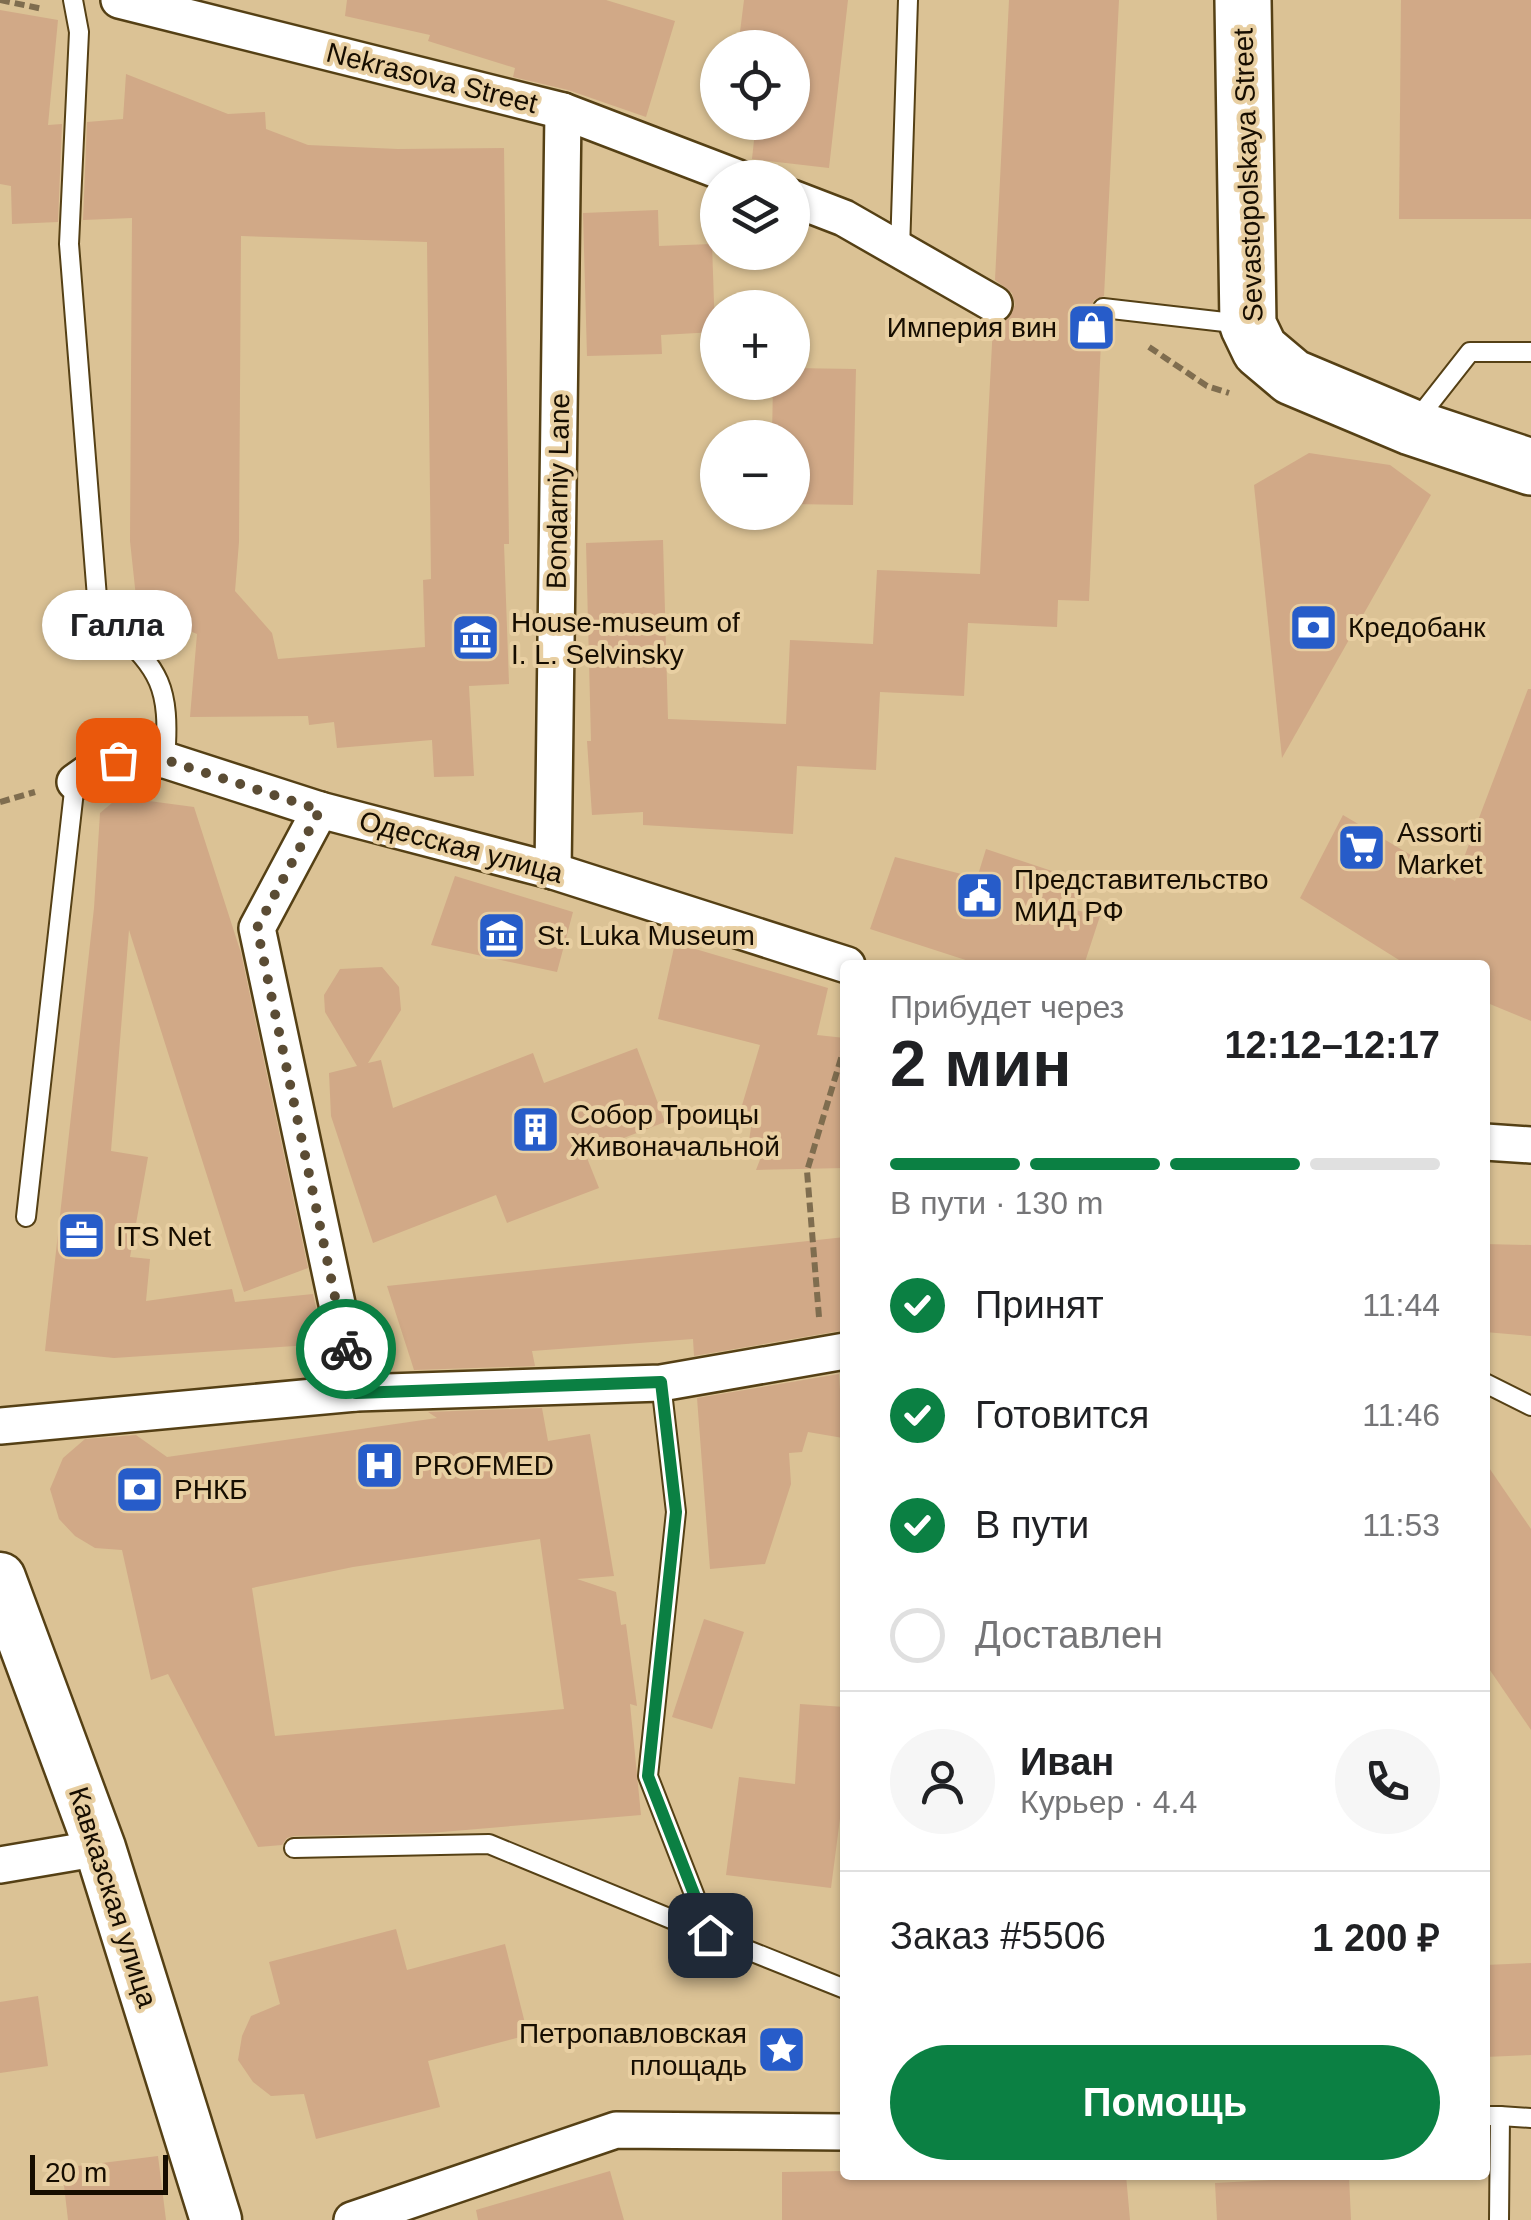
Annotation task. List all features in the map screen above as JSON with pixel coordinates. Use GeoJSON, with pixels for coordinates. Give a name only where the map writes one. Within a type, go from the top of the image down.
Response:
{"type":"FeatureCollection","features":[{"type":"Feature","properties":{"kind":"main road","name":"Sevastopolskaya Street"},"geometry":{"type":"LineString","coordinates":[[1243,0],[1248,325],[1260,350],[1292,377],[1412,427],[1531,467]]}},
{"type":"Feature","properties":{"kind":"main road","name":"Кавказская улица"},"geometry":{"type":"LineString","coordinates":[[0,1578],[100,1848],[216,2220]]}},
{"type":"Feature","properties":{"kind":"street","name":"Nekrasova Street"},"geometry":{"type":"LineString","coordinates":[[120,0],[563,111],[700,163]]}},
{"type":"Feature","properties":{"kind":"street","name":"Bondarniy Lane"},"geometry":{"type":"LineString","coordinates":[[553,871],[563,111]]}},
{"type":"Feature","properties":{"kind":"street"},"geometry":{"type":"LineString","coordinates":[[810,205],[844,218],[994,304]]}},
{"type":"Feature","properties":{"kind":"street","name":"Одесская улица"},"geometry":{"type":"LineString","coordinates":[[75,782],[99,765],[118,760],[166,760],[320,810],[553,871],[840,963]]}},
{"type":"Feature","properties":{"kind":"street"},"geometry":{"type":"LineString","coordinates":[[320,810],[257,928],[356,1393]]}},
{"type":"Feature","properties":{"kind":"street"},"geometry":{"type":"LineString","coordinates":[[1490,1142],[1531,1145]]}},
{"type":"Feature","properties":{"kind":"street"},"geometry":{"type":"LineString","coordinates":[[0,1426],[356,1393],[661,1382],[834,1353]]}},
{"type":"Feature","properties":{"kind":"street"},"geometry":{"type":"LineString","coordinates":[[0,1865],[100,1848]]}},
{"type":"Feature","properties":{"kind":"street"},"geometry":{"type":"LineString","coordinates":[[352,2220],[616,2130],[840,2132]]}},
{"type":"Feature","properties":{"kind":"lane"},"geometry":{"type":"LineString","coordinates":[[73,0],[79,32],[69,244],[98,610],[156,670],[169,716],[166,760]]}},
{"type":"Feature","properties":{"kind":"lane"},"geometry":{"type":"LineString","coordinates":[[900,250],[908,0]]}},
{"type":"Feature","properties":{"kind":"lane"},"geometry":{"type":"LineString","coordinates":[[1104,308],[1248,325]]}},
{"type":"Feature","properties":{"kind":"lane"},"geometry":{"type":"LineString","coordinates":[[1412,427],[1470,352],[1531,352]]}},
{"type":"Feature","properties":{"kind":"lane"},"geometry":{"type":"LineString","coordinates":[[26,1218],[75,782]]}},
{"type":"Feature","properties":{"kind":"lane"},"geometry":{"type":"LineString","coordinates":[[661,1382],[676,1512],[648,1776],[710,1935]]}},
{"type":"Feature","properties":{"kind":"lane"},"geometry":{"type":"LineString","coordinates":[[1490,1386],[1531,1406]]}},
{"type":"Feature","properties":{"kind":"lane"},"geometry":{"type":"LineString","coordinates":[[294,1848],[489,1844],[840,1987]]}},
{"type":"Feature","properties":{"kind":"lane"},"geometry":{"type":"LineString","coordinates":[[1499,2220],[1492,2116],[1531,2118]]}},
{"type":"Feature","properties":{"kind":"path"},"geometry":{"type":"LineString","coordinates":[[834,1353],[807,1171],[840,1062]]}},
{"type":"Feature","properties":{"kind":"building"},"geometry":{"type":"Polygon","coordinates":[[[347,0],[606,0],[675,21],[646,117],[568,90],[513,77],[515,68],[428,41],[430,35],[345,16],[347,0]]]}},
{"type":"Feature","properties":{"kind":"building"},"geometry":{"type":"Polygon","coordinates":[[[744,0],[848,0],[829,168],[810,166],[810,160],[752,159],[754,140],[810,140],[810,30],[740,30],[744,0]]]}},
{"type":"Feature","properties":{"kind":"building"},"geometry":{"type":"Polygon","coordinates":[[[1009,0],[1119,0],[1104,296],[1094,300],[1091,308],[1095,317],[1102,320],[1089,601],[1058,600],[1057,627],[968,623],[964,696],[880,692],[876,770],[797,766],[793,834],[643,825],[643,812],[592,815],[587,741],[591,741],[586,543],[663,540],[668,719],[786,724],[790,640],[873,644],[877,570],[980,574],[993,325],[1005,322],[1015,305],[1012,293],[995,280],[1009,0]]]}},
{"type":"Feature","properties":{"kind":"building"},"geometry":{"type":"Polygon","coordinates":[[[1401,0],[1531,0],[1531,219],[1399,219],[1401,0]]]}},
{"type":"Feature","properties":{"kind":"building"},"geometry":{"type":"Polygon","coordinates":[[[0,10],[58,20],[48,125],[62,124],[58,222],[12,224],[11,186],[0,184],[0,10]]]}},
{"type":"Feature","properties":{"kind":"building"},"geometry":{"type":"Polygon","coordinates":[[[126,74],[228,114],[265,112],[266,129],[308,145],[504,148],[509,544],[504,544],[509,684],[469,686],[474,776],[434,777],[432,740],[337,748],[334,722],[309,725],[308,716],[190,717],[197,634],[154,616],[136,597],[130,541],[132,218],[83,220],[87,122],[123,119],[126,74]],[[241,236],[239,542],[235,591],[272,633],[278,659],[425,647],[423,580],[431,579],[427,242],[241,236]]]}},
{"type":"Feature","properties":{"kind":"building"},"geometry":{"type":"Polygon","coordinates":[[[658,210],[659,246],[700,244],[700,270],[713,270],[714,290],[700,290],[700,333],[661,335],[662,354],[587,356],[583,213],[658,210]]]}},
{"type":"Feature","properties":{"kind":"building"},"geometry":{"type":"Polygon","coordinates":[[[810,368],[856,369],[853,505],[810,504],[810,420],[772,420],[773,400],[810,400],[810,368]]]}},
{"type":"Feature","properties":{"kind":"building","name":"Кредобанк"},"geometry":{"type":"Polygon","coordinates":[[[1309,453],[1390,465],[1431,495],[1282,758],[1254,485],[1309,453]]]}},
{"type":"Feature","properties":{"kind":"building","name":"Assorti Market"},"geometry":{"type":"Polygon","coordinates":[[[1531,689],[1531,1021],[1490,1004],[1490,960],[1399,960],[1300,898],[1343,815],[1455,881],[1531,689]]]}},
{"type":"Feature","properties":{"kind":"building"},"geometry":{"type":"Polygon","coordinates":[[[119,797],[194,807],[241,953],[308,1268],[244,1292],[129,930],[111,1151],[148,1157],[130,1257],[150,1259],[146,1301],[232,1289],[235,1302],[313,1294],[324,1344],[114,1358],[45,1351],[94,908],[100,813],[119,797]]]}},
{"type":"Feature","properties":{"kind":"building","name":"Представительство МИД РФ"},"geometry":{"type":"Polygon","coordinates":[[[986,849],[1082,881],[1072,909],[1100,916],[1086,960],[966,960],[870,929],[895,857],[977,878],[986,849]]]}},
{"type":"Feature","properties":{"kind":"building"},"geometry":{"type":"Polygon","coordinates":[[[455,876],[573,912],[557,972],[431,945],[455,876]]]}},
{"type":"Feature","properties":{"kind":"building"},"geometry":{"type":"Polygon","coordinates":[[[675,943],[828,988],[817,1035],[840,1037],[840,1168],[756,1170],[761,1157],[747,1153],[753,1115],[740,1112],[760,1045],[658,1019],[675,943]]]}},
{"type":"Feature","properties":{"kind":"building","name":"Собор Троицы Живоначальной"},"geometry":{"type":"Polygon","coordinates":[[[382,967],[399,987],[401,1010],[368,1063],[381,1060],[393,1108],[533,1053],[544,1083],[637,1048],[665,1122],[585,1153],[599,1188],[507,1223],[496,1195],[373,1243],[331,1116],[329,1073],[357,1066],[325,1012],[324,995],[340,969],[382,967]]]}},
{"type":"Feature","properties":{"kind":"building"},"geometry":{"type":"Polygon","coordinates":[[[840,1238],[840,1331],[694,1356],[693,1339],[532,1351],[535,1366],[414,1370],[387,1286],[840,1238]]]}},
{"type":"Feature","properties":{"kind":"building"},"geometry":{"type":"Polygon","coordinates":[[[1490,1244],[1531,1245],[1531,1336],[1490,1332],[1490,1244]]]}},
{"type":"Feature","properties":{"kind":"building"},"geometry":{"type":"Polygon","coordinates":[[[839,1374],[840,1437],[808,1432],[802,1452],[789,1453],[791,1484],[765,1564],[710,1569],[697,1398],[839,1374]]]}},
{"type":"Feature","properties":{"kind":"building"},"geometry":{"type":"Polygon","coordinates":[[[542,1408],[548,1441],[590,1434],[614,1576],[577,1579],[616,1592],[621,1625],[626,1624],[637,1706],[630,1704],[641,1815],[430,1833],[294,1836],[282,1845],[258,1847],[168,1674],[151,1680],[122,1550],[95,1548],[75,1536],[59,1519],[50,1489],[63,1458],[85,1439],[136,1435],[167,1457],[437,1418],[428,1412],[542,1408]],[[540,1539],[353,1567],[252,1588],[275,1736],[564,1709],[540,1539]]]}},
{"type":"Feature","properties":{"kind":"building"},"geometry":{"type":"Polygon","coordinates":[[[1490,1469],[1531,1529],[1531,1730],[1490,1670],[1490,1469]]]}},
{"type":"Feature","properties":{"kind":"building"},"geometry":{"type":"Polygon","coordinates":[[[704,1619],[744,1632],[712,1729],[672,1717],[704,1619]]]}},
{"type":"Feature","properties":{"kind":"building"},"geometry":{"type":"Polygon","coordinates":[[[800,1704],[840,1707],[840,1819],[831,1888],[726,1875],[739,1777],[795,1784],[800,1704]]]}},
{"type":"Feature","properties":{"kind":"building"},"geometry":{"type":"Polygon","coordinates":[[[396,1929],[407,1970],[505,1944],[528,2035],[428,2061],[440,2107],[316,2139],[304,2094],[271,2096],[253,2082],[238,2060],[251,2016],[280,2004],[269,1962],[396,1929]]]}},
{"type":"Feature","properties":{"kind":"building"},"geometry":{"type":"Polygon","coordinates":[[[1531,1963],[1531,2055],[1490,2057],[1490,1965],[1531,1963]]]}},
{"type":"Feature","properties":{"kind":"building"},"geometry":{"type":"Polygon","coordinates":[[[38,1996],[48,2066],[0,2073],[0,2002],[38,1996]]]}},
{"type":"Feature","properties":{"kind":"building"},"geometry":{"type":"Polygon","coordinates":[[[158,2156],[166,2220],[68,2220],[62,2168],[158,2156]]]}},
{"type":"Feature","properties":{"kind":"building"},"geometry":{"type":"Polygon","coordinates":[[[610,2171],[624,2220],[478,2220],[476,2210],[610,2171]]]}},
{"type":"Feature","properties":{"kind":"building"},"geometry":{"type":"Polygon","coordinates":[[[840,2171],[840,2180],[1126,2180],[1130,2220],[782,2220],[782,2172],[840,2171]]]}},
{"type":"Feature","properties":{"kind":"building"},"geometry":{"type":"Polygon","coordinates":[[[1349,2180],[1351,2220],[1217,2220],[1215,2183],[1349,2180]]]}},
{"type":"Feature","properties":{"kind":"way so far"},"geometry":{"type":"LineString","coordinates":[[118,760],[166,760],[320,810],[257,928],[346,1349]]}},
{"type":"Feature","properties":{"kind":"place","name":"Империя вин"},"geometry":{"type":"Point","coordinates":[1092,327]}},
{"type":"Feature","properties":{"kind":"place","name":"Кредобанк"},"geometry":{"type":"Point","coordinates":[1313,627]}},
{"type":"Feature","properties":{"kind":"place","name":"House-museum of I. L. Selvinsky"},"geometry":{"type":"Point","coordinates":[476,638]}},
{"type":"Feature","properties":{"kind":"place","name":"Галла"},"geometry":{"type":"Point","coordinates":[118,760]}},
{"type":"Feature","properties":{"kind":"place","name":"Assorti Market"},"geometry":{"type":"Point","coordinates":[1362,848]}},
{"type":"Feature","properties":{"kind":"place","name":"Представительство МИД РФ"},"geometry":{"type":"Point","coordinates":[979,895]}},
{"type":"Feature","properties":{"kind":"place","name":"St. Luka Museum"},"geometry":{"type":"Point","coordinates":[502,935]}},
{"type":"Feature","properties":{"kind":"place","name":"Собор Троицы Живоначальной"},"geometry":{"type":"Point","coordinates":[535,1130]}},
{"type":"Feature","properties":{"kind":"place","name":"ITS Net"},"geometry":{"type":"Point","coordinates":[81,1236]}},
{"type":"Feature","properties":{"kind":"place","name":"PROFMED"},"geometry":{"type":"Point","coordinates":[379,1465]}},
{"type":"Feature","properties":{"kind":"place","name":"РНКБ"},"geometry":{"type":"Point","coordinates":[139,1489]}},
{"type":"Feature","properties":{"kind":"place","name":"Петропавловская площадь"},"geometry":{"type":"Point","coordinates":[782,2049]}},
{"type":"Feature","properties":{"kind":"route"},"geometry":{"type":"LineString","coordinates":[[346,1349],[356,1393],[661,1382],[676,1512],[648,1776],[710,1935]]}}]}
